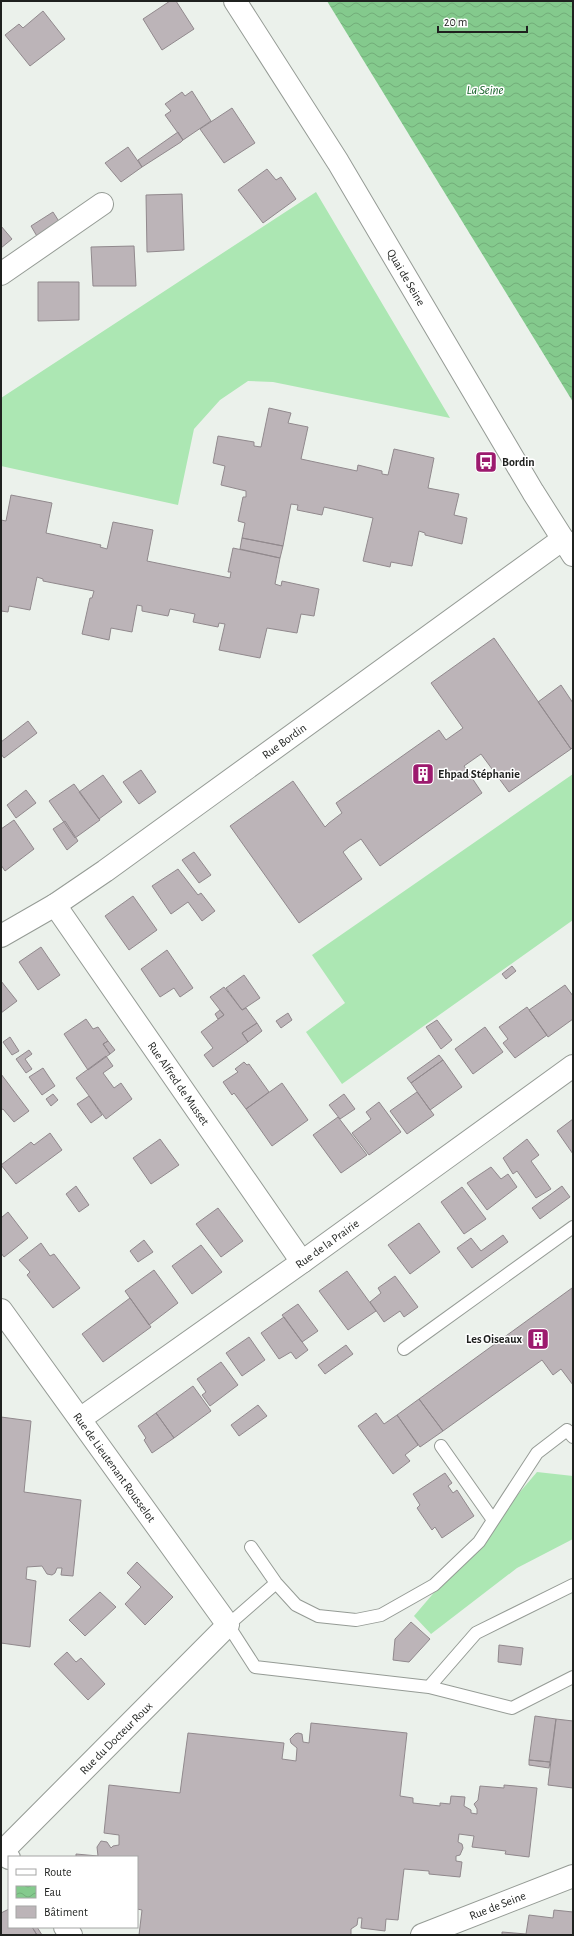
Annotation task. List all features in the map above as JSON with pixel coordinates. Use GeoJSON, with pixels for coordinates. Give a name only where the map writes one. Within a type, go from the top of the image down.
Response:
{"type":"FeatureCollection","features":[{"type":"Feature","properties":{"kind":"street","name":"Quai de Seine"},"geometry":{"type":"LineString","coordinates":[[235,1],[338,162],[533,492],[568,547]]}},
{"type":"Feature","properties":{"kind":"street"},"geometry":{"type":"LineString","coordinates":[[1,274],[102,204]]}},
{"type":"Feature","properties":{"kind":"street","name":"Rue Bordin"},"geometry":{"type":"LineString","coordinates":[[1,936],[55,905],[568,547]]}},
{"type":"Feature","properties":{"kind":"street","name":"Rue Alfred de Musset"},"geometry":{"type":"LineString","coordinates":[[55,905],[302,1262]]}},
{"type":"Feature","properties":{"kind":"street","name":"Rue de la Prairie"},"geometry":{"type":"LineString","coordinates":[[80,1419],[302,1262],[573,1066]]}},
{"type":"Feature","properties":{"kind":"street","name":"Rue de Lieutenant Rousselot"},"geometry":{"type":"LineString","coordinates":[[1,1310],[228,1625]]}},
{"type":"Feature","properties":{"kind":"street","name":"Rue du Docteur Roux"},"geometry":{"type":"LineString","coordinates":[[4,1852],[228,1625]]}},
{"type":"Feature","properties":{"kind":"street","name":"Rue de Seine"},"geometry":{"type":"LineString","coordinates":[[422,1935],[573,1876]]}},
{"type":"Feature","properties":{"kind":"lane"},"geometry":{"type":"LineString","coordinates":[[404,1348],[573,1227]]}},
{"type":"Feature","properties":{"kind":"lane"},"geometry":{"type":"LineString","coordinates":[[251,1547],[276,1583],[296,1605],[318,1616],[356,1620],[382,1615],[434,1584],[479,1542],[537,1452],[568,1430],[573,1438]]}},
{"type":"Feature","properties":{"kind":"lane"},"geometry":{"type":"LineString","coordinates":[[441,1446],[493,1520]]}},
{"type":"Feature","properties":{"kind":"lane"},"geometry":{"type":"LineString","coordinates":[[276,1583],[228,1625],[255,1667],[429,1687],[512,1708],[573,1677]]}},
{"type":"Feature","properties":{"kind":"lane"},"geometry":{"type":"LineString","coordinates":[[429,1687],[476,1634],[573,1585]]}},
{"type":"Feature","properties":{"kind":"shaded area"},"geometry":{"type":"Polygon","coordinates":[[[316,192],[450,418],[273,382],[248,381],[220,400],[194,429],[178,505],[1,466],[1,398],[316,192]]]}},
{"type":"Feature","properties":{"kind":"shaded area"},"geometry":{"type":"Polygon","coordinates":[[[573,774],[573,920],[342,1084],[306,1032],[345,1003],[312,955],[573,774]]]}},
{"type":"Feature","properties":{"kind":"shaded area"},"geometry":{"type":"Polygon","coordinates":[[[537,1472],[573,1476],[573,1539],[517,1568],[431,1634],[414,1616],[537,1472]]]}},
{"type":"Feature","properties":{"kind":"water","name":"La Seine"},"geometry":{"type":"Polygon","coordinates":[[[327,1],[573,1],[573,402],[327,1]]]}},
{"type":"Feature","properties":{"kind":"building"},"geometry":{"type":"Polygon","coordinates":[[[170,1],[176,1],[194,29],[162,50],[143,19],[170,1]]]}},
{"type":"Feature","properties":{"kind":"building"},"geometry":{"type":"Polygon","coordinates":[[[43,11],[65,39],[30,66],[5,35],[19,24],[23,28],[43,11]]]}},
{"type":"Feature","properties":{"kind":"building"},"geometry":{"type":"Polygon","coordinates":[[[192,91],[211,121],[183,140],[165,115],[171,111],[165,104],[182,92],[185,96],[192,91]]]}},
{"type":"Feature","properties":{"kind":"building"},"geometry":{"type":"Polygon","coordinates":[[[232,108],[255,143],[224,163],[200,129],[232,108]]]}},
{"type":"Feature","properties":{"kind":"building"},"geometry":{"type":"Polygon","coordinates":[[[178,132],[183,140],[181,142],[142,167],[138,160],[178,132]]]}},
{"type":"Feature","properties":{"kind":"building"},"geometry":{"type":"Polygon","coordinates":[[[128,147],[142,167],[121,182],[105,163],[128,147]]]}},
{"type":"Feature","properties":{"kind":"building"},"geometry":{"type":"Polygon","coordinates":[[[267,169],[276,180],[281,177],[296,199],[263,223],[238,190],[267,169]]]}},
{"type":"Feature","properties":{"kind":"building"},"geometry":{"type":"Polygon","coordinates":[[[182,194],[184,250],[147,252],[146,195],[182,194]]]}},
{"type":"Feature","properties":{"kind":"building"},"geometry":{"type":"Polygon","coordinates":[[[53,212],[60,223],[38,238],[31,226],[53,212]]]}},
{"type":"Feature","properties":{"kind":"building"},"geometry":{"type":"Polygon","coordinates":[[[1,226],[12,239],[1,248],[1,226]]]}},
{"type":"Feature","properties":{"kind":"building"},"geometry":{"type":"Polygon","coordinates":[[[134,246],[136,286],[93,286],[91,247],[134,246]]]}},
{"type":"Feature","properties":{"kind":"building"},"geometry":{"type":"Polygon","coordinates":[[[38,282],[79,282],[79,320],[38,321],[38,282]]]}},
{"type":"Feature","properties":{"kind":"building"},"geometry":{"type":"Polygon","coordinates":[[[269,408],[291,413],[288,423],[308,427],[301,459],[357,471],[358,465],[382,471],[382,474],[388,475],[394,449],[434,458],[428,488],[459,494],[454,515],[467,518],[462,544],[425,535],[425,533],[419,531],[412,566],[391,562],[390,567],[363,561],[373,518],[324,507],[322,515],[297,510],[298,505],[291,504],[283,546],[242,538],[245,523],[238,521],[243,497],[246,497],[246,491],[221,485],[225,466],[213,463],[218,436],[254,442],[254,446],[261,447],[269,408]]]}},
{"type":"Feature","properties":{"kind":"building"},"geometry":{"type":"Polygon","coordinates":[[[11,495],[52,503],[46,533],[101,545],[100,547],[107,549],[113,522],[153,530],[147,561],[230,578],[231,572],[228,572],[233,548],[280,558],[275,584],[281,586],[282,581],[319,589],[314,616],[301,614],[297,633],[267,628],[260,658],[219,650],[225,624],[219,623],[218,627],[193,622],[195,614],[170,609],[168,616],[142,611],[142,606],[137,605],[132,632],[111,628],[109,640],[82,634],[90,598],[92,598],[94,591],[43,581],[43,579],[37,577],[30,610],[9,606],[8,612],[1,611],[1,520],[6,521],[11,495]]]}},
{"type":"Feature","properties":{"kind":"building"},"geometry":{"type":"Polygon","coordinates":[[[242,538],[283,546],[280,558],[240,549],[242,538]]]}},
{"type":"Feature","properties":{"kind":"building","name":"Ehpad Stéphanie"},"geometry":{"type":"Polygon","coordinates":[[[494,638],[571,749],[509,792],[481,754],[464,766],[482,793],[380,866],[361,839],[349,847],[343,852],[362,879],[299,923],[230,826],[293,781],[325,827],[342,813],[336,803],[439,730],[446,740],[463,728],[431,683],[494,638]]]}},
{"type":"Feature","properties":{"kind":"building"},"geometry":{"type":"Polygon","coordinates":[[[561,685],[573,703],[573,747],[571,749],[538,702],[561,685]]]}},
{"type":"Feature","properties":{"kind":"building"},"geometry":{"type":"Polygon","coordinates":[[[28,721],[37,733],[4,758],[1,754],[1,742],[28,721]]]}},
{"type":"Feature","properties":{"kind":"building"},"geometry":{"type":"Polygon","coordinates":[[[141,770],[156,792],[139,804],[123,782],[141,770]]]}},
{"type":"Feature","properties":{"kind":"building"},"geometry":{"type":"Polygon","coordinates":[[[103,775],[122,802],[99,819],[79,792],[103,775]]]}},
{"type":"Feature","properties":{"kind":"building"},"geometry":{"type":"Polygon","coordinates":[[[74,784],[100,820],[75,838],[49,801],[74,784]]]}},
{"type":"Feature","properties":{"kind":"building"},"geometry":{"type":"Polygon","coordinates":[[[26,790],[36,803],[16,818],[7,805],[26,790]]]}},
{"type":"Feature","properties":{"kind":"building"},"geometry":{"type":"Polygon","coordinates":[[[14,820],[34,849],[5,871],[1,865],[1,829],[14,820]]]}},
{"type":"Feature","properties":{"kind":"building"},"geometry":{"type":"Polygon","coordinates":[[[65,821],[78,841],[67,850],[53,829],[65,821]]]}},
{"type":"Feature","properties":{"kind":"building"},"geometry":{"type":"Polygon","coordinates":[[[194,852],[211,875],[199,883],[182,860],[194,852]]]}},
{"type":"Feature","properties":{"kind":"building"},"geometry":{"type":"Polygon","coordinates":[[[178,869],[198,895],[201,893],[215,911],[202,921],[188,902],[171,914],[152,886],[178,869]]]}},
{"type":"Feature","properties":{"kind":"building"},"geometry":{"type":"Polygon","coordinates":[[[133,896],[157,930],[129,950],[105,916],[133,896]]]}},
{"type":"Feature","properties":{"kind":"building"},"geometry":{"type":"Polygon","coordinates":[[[41,947],[60,975],[38,990],[19,962],[41,947]]]}},
{"type":"Feature","properties":{"kind":"building"},"geometry":{"type":"Polygon","coordinates":[[[167,950],[193,988],[180,997],[174,988],[160,997],[141,969],[167,950]]]}},
{"type":"Feature","properties":{"kind":"building"},"geometry":{"type":"Polygon","coordinates":[[[512,966],[516,971],[506,979],[502,974],[512,966]]]}},
{"type":"Feature","properties":{"kind":"building"},"geometry":{"type":"Polygon","coordinates":[[[244,975],[260,998],[242,1010],[226,988],[244,975]]]}},
{"type":"Feature","properties":{"kind":"building"},"geometry":{"type":"Polygon","coordinates":[[[1,981],[17,1001],[1,1013],[1,981]]]}},
{"type":"Feature","properties":{"kind":"building"},"geometry":{"type":"Polygon","coordinates":[[[565,985],[573,996],[573,1019],[548,1037],[529,1010],[565,985]]]}},
{"type":"Feature","properties":{"kind":"building"},"geometry":{"type":"Polygon","coordinates":[[[224,987],[242,1010],[246,1008],[257,1023],[242,1033],[248,1042],[213,1067],[204,1055],[213,1048],[201,1032],[224,1015],[210,997],[224,987]]]}},
{"type":"Feature","properties":{"kind":"building"},"geometry":{"type":"Polygon","coordinates":[[[527,1007],[547,1035],[515,1058],[503,1043],[508,1039],[499,1027],[527,1007]]]}},
{"type":"Feature","properties":{"kind":"building"},"geometry":{"type":"Polygon","coordinates":[[[220,1010],[224,1015],[218,1019],[215,1014],[220,1010]]]}},
{"type":"Feature","properties":{"kind":"building"},"geometry":{"type":"Polygon","coordinates":[[[288,1013],[292,1020],[281,1028],[276,1021],[288,1013]]]}},
{"type":"Feature","properties":{"kind":"building"},"geometry":{"type":"Polygon","coordinates":[[[86,1019],[93,1029],[98,1027],[108,1041],[103,1044],[110,1054],[88,1070],[64,1034],[86,1019]]]}},
{"type":"Feature","properties":{"kind":"building"},"geometry":{"type":"Polygon","coordinates":[[[437,1020],[452,1040],[441,1049],[426,1027],[437,1020]]]}},
{"type":"Feature","properties":{"kind":"building"},"geometry":{"type":"Polygon","coordinates":[[[257,1023],[262,1031],[248,1042],[242,1033],[257,1023]]]}},
{"type":"Feature","properties":{"kind":"building"},"geometry":{"type":"Polygon","coordinates":[[[485,1027],[503,1052],[473,1074],[455,1049],[485,1027]]]}},
{"type":"Feature","properties":{"kind":"building"},"geometry":{"type":"Polygon","coordinates":[[[10,1037],[19,1051],[12,1055],[3,1042],[10,1037]]]}},
{"type":"Feature","properties":{"kind":"building"},"geometry":{"type":"Polygon","coordinates":[[[108,1041],[115,1050],[110,1054],[103,1044],[108,1041]]]}},
{"type":"Feature","properties":{"kind":"building"},"geometry":{"type":"Polygon","coordinates":[[[29,1050],[32,1054],[25,1059],[32,1069],[26,1073],[16,1059],[29,1050]]]}},
{"type":"Feature","properties":{"kind":"building"},"geometry":{"type":"Polygon","coordinates":[[[439,1055],[443,1060],[411,1083],[407,1078],[439,1055]]]}},
{"type":"Feature","properties":{"kind":"building"},"geometry":{"type":"Polygon","coordinates":[[[106,1056],[113,1066],[103,1073],[114,1088],[121,1083],[132,1099],[106,1119],[76,1078],[106,1056]]]}},
{"type":"Feature","properties":{"kind":"building"},"geometry":{"type":"Polygon","coordinates":[[[443,1060],[462,1087],[430,1110],[411,1083],[443,1060]]]}},
{"type":"Feature","properties":{"kind":"building"},"geometry":{"type":"Polygon","coordinates":[[[244,1062],[247,1065],[249,1064],[269,1092],[246,1109],[234,1093],[232,1095],[223,1082],[238,1072],[235,1069],[244,1062]]]}},
{"type":"Feature","properties":{"kind":"building"},"geometry":{"type":"Polygon","coordinates":[[[43,1068],[55,1086],[42,1095],[29,1077],[43,1068]]]}},
{"type":"Feature","properties":{"kind":"building"},"geometry":{"type":"Polygon","coordinates":[[[1,1074],[29,1111],[14,1122],[3,1109],[1,1110],[1,1074]]]}},
{"type":"Feature","properties":{"kind":"building"},"geometry":{"type":"Polygon","coordinates":[[[282,1083],[308,1120],[272,1146],[246,1109],[282,1083]]]}},
{"type":"Feature","properties":{"kind":"building"},"geometry":{"type":"Polygon","coordinates":[[[417,1092],[434,1115],[407,1134],[390,1111],[417,1092]]]}},
{"type":"Feature","properties":{"kind":"building"},"geometry":{"type":"Polygon","coordinates":[[[53,1094],[58,1100],[51,1106],[46,1099],[53,1094]]]}},
{"type":"Feature","properties":{"kind":"building"},"geometry":{"type":"Polygon","coordinates":[[[344,1094],[355,1109],[340,1119],[329,1105],[344,1094]]]}},
{"type":"Feature","properties":{"kind":"building"},"geometry":{"type":"Polygon","coordinates":[[[89,1096],[102,1115],[91,1123],[77,1104],[89,1096]]]}},
{"type":"Feature","properties":{"kind":"building"},"geometry":{"type":"Polygon","coordinates":[[[379,1102],[401,1132],[369,1155],[352,1133],[371,1119],[366,1112],[379,1102]]]}},
{"type":"Feature","properties":{"kind":"building"},"geometry":{"type":"Polygon","coordinates":[[[338,1117],[367,1155],[341,1173],[313,1135],[338,1117]]]}},
{"type":"Feature","properties":{"kind":"building"},"geometry":{"type":"Polygon","coordinates":[[[573,1119],[573,1154],[557,1131],[573,1119]]]}},
{"type":"Feature","properties":{"kind":"building"},"geometry":{"type":"Polygon","coordinates":[[[50,1133],[62,1150],[16,1184],[1,1165],[31,1142],[34,1145],[50,1133]]]}},
{"type":"Feature","properties":{"kind":"building"},"geometry":{"type":"Polygon","coordinates":[[[160,1139],[179,1165],[151,1184],[133,1158],[160,1139]]]}},
{"type":"Feature","properties":{"kind":"building"},"geometry":{"type":"Polygon","coordinates":[[[527,1139],[539,1155],[531,1161],[551,1189],[536,1198],[517,1171],[513,1174],[503,1158],[527,1139]]]}},
{"type":"Feature","properties":{"kind":"building"},"geometry":{"type":"Polygon","coordinates":[[[491,1167],[501,1179],[508,1174],[517,1187],[487,1210],[467,1183],[491,1167]]]}},
{"type":"Feature","properties":{"kind":"building"},"geometry":{"type":"Polygon","coordinates":[[[76,1186],[89,1205],[79,1212],[66,1194],[76,1186]]]}},
{"type":"Feature","properties":{"kind":"building"},"geometry":{"type":"Polygon","coordinates":[[[562,1186],[570,1197],[540,1219],[532,1208],[562,1186]]]}},
{"type":"Feature","properties":{"kind":"building"},"geometry":{"type":"Polygon","coordinates":[[[462,1187],[486,1219],[464,1234],[441,1202],[462,1187]]]}},
{"type":"Feature","properties":{"kind":"building"},"geometry":{"type":"Polygon","coordinates":[[[218,1208],[243,1241],[221,1257],[196,1224],[218,1208]]]}},
{"type":"Feature","properties":{"kind":"building"},"geometry":{"type":"Polygon","coordinates":[[[8,1212],[28,1238],[4,1257],[1,1253],[1,1218],[8,1212]]]}},
{"type":"Feature","properties":{"kind":"building"},"geometry":{"type":"Polygon","coordinates":[[[419,1223],[440,1252],[410,1274],[388,1245],[419,1223]]]}},
{"type":"Feature","properties":{"kind":"building"},"geometry":{"type":"Polygon","coordinates":[[[503,1235],[508,1242],[472,1268],[457,1248],[471,1238],[481,1251],[503,1235]]]}},
{"type":"Feature","properties":{"kind":"building"},"geometry":{"type":"Polygon","coordinates":[[[144,1240],[153,1252],[138,1262],[130,1251],[144,1240]]]}},
{"type":"Feature","properties":{"kind":"building"},"geometry":{"type":"Polygon","coordinates":[[[41,1243],[50,1256],[54,1254],[80,1288],[53,1308],[27,1275],[30,1272],[19,1260],[41,1243]]]}},
{"type":"Feature","properties":{"kind":"building"},"geometry":{"type":"Polygon","coordinates":[[[201,1245],[222,1272],[192,1294],[172,1266],[201,1245]]]}},
{"type":"Feature","properties":{"kind":"building"},"geometry":{"type":"Polygon","coordinates":[[[154,1270],[178,1303],[149,1325],[125,1291],[154,1270]]]}},
{"type":"Feature","properties":{"kind":"building"},"geometry":{"type":"Polygon","coordinates":[[[347,1271],[376,1311],[348,1330],[319,1291],[347,1271]]]}},
{"type":"Feature","properties":{"kind":"building"},"geometry":{"type":"Polygon","coordinates":[[[395,1276],[418,1307],[404,1317],[400,1311],[384,1322],[370,1302],[381,1293],[378,1288],[395,1276]]]}},
{"type":"Feature","properties":{"kind":"building","name":"Les Oiseaux"},"geometry":{"type":"Polygon","coordinates":[[[572,1288],[573,1385],[561,1369],[553,1375],[542,1360],[443,1431],[419,1399],[572,1288]]]}},
{"type":"Feature","properties":{"kind":"building"},"geometry":{"type":"Polygon","coordinates":[[[130,1298],[151,1327],[103,1362],[82,1334],[130,1298]]]}},
{"type":"Feature","properties":{"kind":"building"},"geometry":{"type":"Polygon","coordinates":[[[298,1304],[318,1331],[302,1342],[282,1315],[298,1304]]]}},
{"type":"Feature","properties":{"kind":"building"},"geometry":{"type":"Polygon","coordinates":[[[284,1317],[308,1350],[296,1359],[291,1352],[279,1359],[261,1333],[284,1317]]]}},
{"type":"Feature","properties":{"kind":"building"},"geometry":{"type":"Polygon","coordinates":[[[249,1337],[265,1360],[242,1376],[226,1353],[249,1337]]]}},
{"type":"Feature","properties":{"kind":"building"},"geometry":{"type":"Polygon","coordinates":[[[346,1345],[353,1354],[325,1374],[318,1365],[346,1345]]]}},
{"type":"Feature","properties":{"kind":"building"},"geometry":{"type":"Polygon","coordinates":[[[221,1362],[238,1385],[210,1406],[202,1395],[206,1392],[197,1379],[221,1362]]]}},
{"type":"Feature","properties":{"kind":"building"},"geometry":{"type":"Polygon","coordinates":[[[193,1386],[211,1411],[174,1438],[156,1413],[193,1386]]]}},
{"type":"Feature","properties":{"kind":"building"},"geometry":{"type":"Polygon","coordinates":[[[419,1399],[443,1431],[420,1447],[397,1415],[419,1399]]]}},
{"type":"Feature","properties":{"kind":"building"},"geometry":{"type":"Polygon","coordinates":[[[258,1405],[267,1416],[239,1436],[231,1425],[258,1405]]]}},
{"type":"Feature","properties":{"kind":"building"},"geometry":{"type":"Polygon","coordinates":[[[156,1413],[174,1438],[152,1453],[144,1440],[146,1438],[138,1426],[156,1413]]]}},
{"type":"Feature","properties":{"kind":"building"},"geometry":{"type":"Polygon","coordinates":[[[376,1413],[384,1424],[397,1415],[418,1445],[405,1455],[410,1461],[393,1474],[358,1426],[376,1413]]]}},
{"type":"Feature","properties":{"kind":"building"},"geometry":{"type":"Polygon","coordinates":[[[1,1417],[31,1421],[24,1492],[81,1500],[73,1576],[61,1575],[62,1568],[57,1568],[55,1573],[52,1575],[47,1574],[42,1566],[27,1567],[26,1579],[36,1581],[30,1647],[1,1643],[1,1417]]]}},
{"type":"Feature","properties":{"kind":"building"},"geometry":{"type":"Polygon","coordinates":[[[445,1473],[452,1483],[448,1486],[453,1493],[457,1490],[474,1516],[442,1538],[435,1527],[432,1530],[417,1508],[420,1505],[413,1494],[445,1473]]]}},
{"type":"Feature","properties":{"kind":"building"},"geometry":{"type":"Polygon","coordinates":[[[137,1562],[173,1597],[145,1625],[125,1604],[141,1587],[127,1573],[137,1562]]]}},
{"type":"Feature","properties":{"kind":"building"},"geometry":{"type":"Polygon","coordinates":[[[100,1592],[116,1607],[85,1636],[69,1620],[100,1592]]]}},
{"type":"Feature","properties":{"kind":"building"},"geometry":{"type":"Polygon","coordinates":[[[411,1622],[430,1639],[409,1662],[393,1660],[395,1639],[411,1622]]]}},
{"type":"Feature","properties":{"kind":"building"},"geometry":{"type":"Polygon","coordinates":[[[499,1645],[523,1648],[521,1665],[498,1662],[499,1645]]]}},
{"type":"Feature","properties":{"kind":"building"},"geometry":{"type":"Polygon","coordinates":[[[67,1652],[76,1662],[81,1658],[105,1684],[88,1700],[54,1664],[67,1652]]]}},
{"type":"Feature","properties":{"kind":"building"},"geometry":{"type":"Polygon","coordinates":[[[535,1716],[556,1719],[550,1762],[529,1760],[535,1716]]]}},
{"type":"Feature","properties":{"kind":"building"},"geometry":{"type":"Polygon","coordinates":[[[556,1719],[573,1721],[573,1788],[548,1785],[556,1719]]]}},
{"type":"Feature","properties":{"kind":"building"},"geometry":{"type":"Polygon","coordinates":[[[311,1723],[407,1733],[400,1796],[413,1798],[413,1803],[440,1806],[440,1803],[450,1804],[451,1796],[465,1797],[464,1806],[471,1810],[471,1813],[477,1814],[477,1809],[474,1804],[478,1800],[480,1786],[504,1788],[504,1785],[537,1788],[529,1857],[505,1854],[506,1851],[472,1847],[474,1836],[459,1834],[458,1842],[462,1844],[463,1848],[460,1855],[456,1856],[456,1861],[462,1862],[460,1877],[429,1874],[429,1871],[404,1869],[398,1920],[386,1919],[385,1931],[361,1928],[362,1918],[358,1918],[357,1925],[351,1929],[351,1935],[139,1935],[142,1910],[138,1909],[138,1856],[98,1856],[97,1847],[101,1841],[107,1842],[111,1848],[119,1845],[119,1835],[104,1833],[109,1785],[180,1793],[188,1733],[284,1743],[282,1759],[296,1761],[297,1748],[291,1743],[290,1739],[298,1733],[302,1734],[303,1742],[309,1743],[311,1723]]]}},
{"type":"Feature","properties":{"kind":"building"},"geometry":{"type":"Polygon","coordinates":[[[529,1760],[550,1762],[549,1768],[529,1765],[529,1760]]]}},
{"type":"Feature","properties":{"kind":"building"},"geometry":{"type":"Polygon","coordinates":[[[76,1854],[98,1856],[76,1856],[76,1854]]]}},
{"type":"Feature","properties":{"kind":"building"},"geometry":{"type":"Polygon","coordinates":[[[8,1910],[8,1928],[33,1928],[37,1935],[1,1935],[1,1913],[8,1910]]]}},
{"type":"Feature","properties":{"kind":"building"},"geometry":{"type":"Polygon","coordinates":[[[554,1910],[573,1912],[573,1935],[502,1935],[502,1932],[526,1934],[529,1915],[553,1918],[554,1910]]]}},
{"type":"Feature","properties":{"kind":"building"},"geometry":{"type":"Polygon","coordinates":[[[33,1928],[38,1928],[42,1935],[37,1935],[33,1928]]]}},
{"type":"Feature","properties":{"kind":"place","name":"Bordin"},"geometry":{"type":"Point","coordinates":[486,462]}},
{"type":"Feature","properties":{"kind":"place","name":"Ehpad Stéphanie"},"geometry":{"type":"Point","coordinates":[423,774]}},
{"type":"Feature","properties":{"kind":"place","name":"Les Oiseaux"},"geometry":{"type":"Point","coordinates":[538,1339]}}]}
